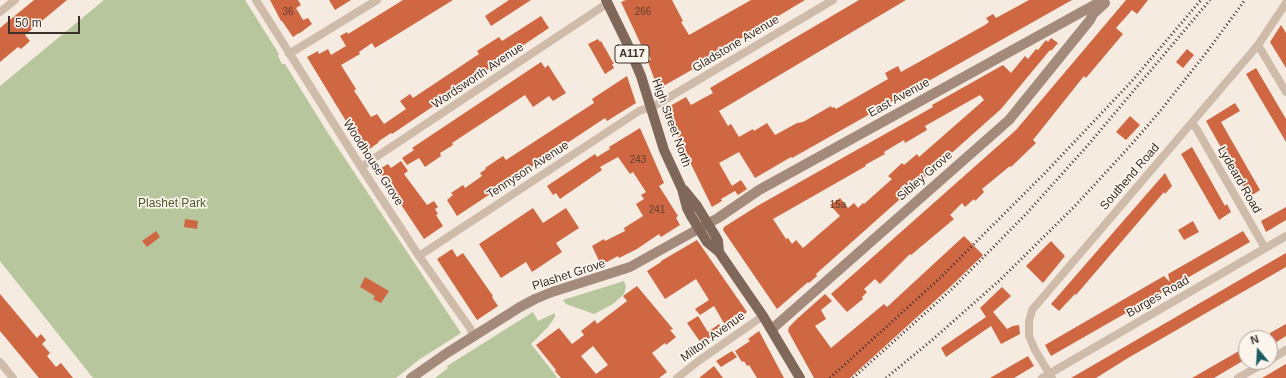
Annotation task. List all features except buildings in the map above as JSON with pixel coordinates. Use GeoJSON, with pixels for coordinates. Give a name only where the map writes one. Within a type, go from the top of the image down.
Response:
{"type":"FeatureCollection","features":[{"type":"Feature","properties":{"kind":"main road","name":"High Street North"},"geometry":{"type":"LineString","coordinates":[[607,1],[628,43],[641,76],[664,150],[682,189],[687,208],[698,229],[711,246],[719,252],[772,329],[798,375]]}},
{"type":"Feature","properties":{"kind":"main road","name":"East Avenue"},"geometry":{"type":"LineString","coordinates":[[698,229],[759,190],[1096,4],[1107,2]]}},
{"type":"Feature","properties":{"kind":"main road","name":"Sibley Grove"},"geometry":{"type":"LineString","coordinates":[[772,329],[1009,120],[1082,31],[1093,14],[1107,2]]}},
{"type":"Feature","properties":{"kind":"main road"},"geometry":{"type":"LineString","coordinates":[[1072,17],[1082,31]]}},
{"type":"Feature","properties":{"kind":"main road","name":"High Street North"},"geometry":{"type":"LineString","coordinates":[[682,189],[697,206],[708,223],[718,241],[719,252]]}},
{"type":"Feature","properties":{"kind":"main road","name":"Plashet Grove"},"geometry":{"type":"LineString","coordinates":[[411,378],[473,336],[535,299],[630,267],[698,229]]}},
{"type":"Feature","properties":{"kind":"street"},"geometry":{"type":"LineString","coordinates":[[0,12],[15,0]]}},
{"type":"Feature","properties":{"kind":"street","name":"Woodhouse Grove"},"geometry":{"type":"LineString","coordinates":[[256,0],[361,168],[419,256],[470,328],[473,336]]}},
{"type":"Feature","properties":{"kind":"street"},"geometry":{"type":"LineString","coordinates":[[289,54],[377,0]]}},
{"type":"Feature","properties":{"kind":"street","name":"Gladstone Avenue"},"geometry":{"type":"LineString","coordinates":[[650,106],[656,105],[833,0]]}},
{"type":"Feature","properties":{"kind":"street","name":"Wordsworth Avenue"},"geometry":{"type":"LineString","coordinates":[[361,168],[607,1]]}},
{"type":"Feature","properties":{"kind":"street","name":"Southend Road"},"geometry":{"type":"LineString","coordinates":[[1048,377],[1029,336],[1029,321],[1032,310],[1258,46],[1286,3]]}},
{"type":"Feature","properties":{"kind":"street"},"geometry":{"type":"LineString","coordinates":[[1258,46],[1286,92]]}},
{"type":"Feature","properties":{"kind":"street","name":"Tennyson Avenue"},"geometry":{"type":"LineString","coordinates":[[419,256],[639,111],[650,106]]}},
{"type":"Feature","properties":{"kind":"street","name":"Lydeard Road"},"geometry":{"type":"LineString","coordinates":[[1192,124],[1196,128],[1265,248]]}},
{"type":"Feature","properties":{"kind":"street","name":"Burges Road"},"geometry":{"type":"LineString","coordinates":[[1048,377],[1286,236]]}},
{"type":"Feature","properties":{"kind":"street","name":"Milton Avenue"},"geometry":{"type":"LineString","coordinates":[[677,378],[697,362],[763,316]]}},
{"type":"Feature","properties":{"kind":"street"},"geometry":{"type":"LineString","coordinates":[[0,362],[13,378]]}},
{"type":"Feature","properties":{"kind":"street"},"geometry":{"type":"LineString","coordinates":[[1238,378],[1252,370]]}},
{"type":"Feature","properties":{"kind":"green space","name":"Plashet Park"},"geometry":{"type":"Polygon","coordinates":[[[104,0],[245,0],[279,54],[278,56],[282,64],[285,64],[326,130],[461,333],[420,359],[396,378],[93,378],[0,261],[0,86],[104,0]]]}},
{"type":"Feature","properties":{"kind":"green space"},"geometry":{"type":"Polygon","coordinates":[[[624,281],[626,287],[624,294],[613,304],[594,314],[566,304],[563,300],[624,281]]]}},
{"type":"Feature","properties":{"kind":"green space"},"geometry":{"type":"Polygon","coordinates":[[[533,312],[538,321],[555,313],[555,317],[548,327],[531,344],[557,377],[556,378],[435,378],[448,368],[447,366],[533,312]]]}},
{"type":"Feature","properties":{"kind":"railway"},"geometry":{"type":"LineString","coordinates":[[830,378],[940,278],[1045,173],[1132,81],[1201,0]]}},
{"type":"Feature","properties":{"kind":"railway"},"geometry":{"type":"LineString","coordinates":[[853,378],[951,290],[1026,214],[1088,145],[1210,0]]}},
{"type":"Feature","properties":{"kind":"railway"},"geometry":{"type":"LineString","coordinates":[[886,378],[1000,280],[1074,207],[1161,110],[1245,0]]}}]}
